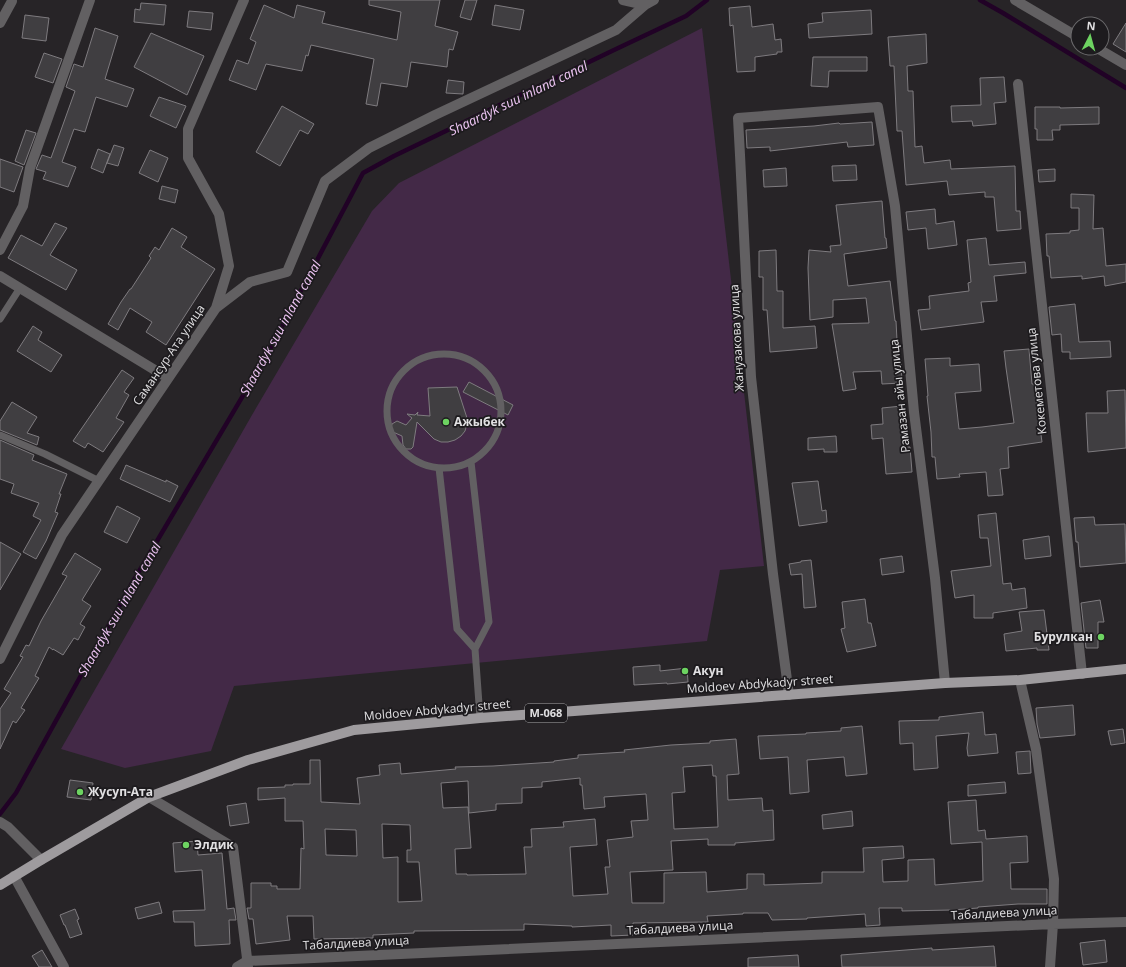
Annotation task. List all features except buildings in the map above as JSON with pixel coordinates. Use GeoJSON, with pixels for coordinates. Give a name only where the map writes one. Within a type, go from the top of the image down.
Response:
{"type":"FeatureCollection","features":[{"type":"Feature","properties":{"kind":"main road","name":"Moldoev Abdykadyr street"},"geometry":{"type":"LineString","coordinates":[[0,885],[149,797],[248,760],[354,730],[480,718],[945,683],[1020,680],[1126,669]]}},
{"type":"Feature","properties":{"kind":"street"},"geometry":{"type":"LineString","coordinates":[[0,8],[12,0]]}},
{"type":"Feature","properties":{"kind":"street"},"geometry":{"type":"LineString","coordinates":[[0,23],[12,0]]}},
{"type":"Feature","properties":{"kind":"street"},"geometry":{"type":"LineString","coordinates":[[0,250],[23,206],[30,168],[90,0]]}},
{"type":"Feature","properties":{"kind":"street","name":"Самансур-Ата улица"},"geometry":{"type":"LineString","coordinates":[[0,659],[62,535],[216,308],[229,266],[219,214],[188,158],[188,129],[244,0]]}},
{"type":"Feature","properties":{"kind":"street"},"geometry":{"type":"LineString","coordinates":[[623,0],[645,5]]}},
{"type":"Feature","properties":{"kind":"street"},"geometry":{"type":"LineString","coordinates":[[216,308],[250,282],[288,272],[325,182],[369,148],[435,115],[616,30],[645,5],[654,0]]}},
{"type":"Feature","properties":{"kind":"street"},"geometry":{"type":"LineString","coordinates":[[1015,0],[1070,32]]}},
{"type":"Feature","properties":{"kind":"street"},"geometry":{"type":"LineString","coordinates":[[1110,56],[1126,65]]}},
{"type":"Feature","properties":{"kind":"street","name":"Кокеметова улица"},"geometry":{"type":"LineString","coordinates":[[1018,84],[1082,674]]}},
{"type":"Feature","properties":{"kind":"street","name":"Рамазан айы улица"},"geometry":{"type":"LineString","coordinates":[[878,107],[895,206],[914,412],[935,578],[945,683]]}},
{"type":"Feature","properties":{"kind":"street","name":"Жанузакова улица"},"geometry":{"type":"LineString","coordinates":[[789,695],[773,574],[751,377],[738,118],[878,107]]}},
{"type":"Feature","properties":{"kind":"street"},"geometry":{"type":"LineString","coordinates":[[0,276],[168,378]]}},
{"type":"Feature","properties":{"kind":"street"},"geometry":{"type":"LineString","coordinates":[[1020,680],[1036,749],[1054,878],[1050,967]]}},
{"type":"Feature","properties":{"kind":"street"},"geometry":{"type":"LineString","coordinates":[[149,797],[233,847],[247,964]]}},
{"type":"Feature","properties":{"kind":"street"},"geometry":{"type":"LineString","coordinates":[[4,824],[41,860]]}},
{"type":"Feature","properties":{"kind":"street"},"geometry":{"type":"LineString","coordinates":[[14,876],[64,967]]}},
{"type":"Feature","properties":{"kind":"street","name":"Табалдиева улица"},"geometry":{"type":"LineString","coordinates":[[237,967],[247,964],[1053,924],[1126,922]]}},
{"type":"Feature","properties":{"kind":"lane"},"geometry":{"type":"LineString","coordinates":[[0,319],[20,288]]}},
{"type":"Feature","properties":{"kind":"lane"},"geometry":{"type":"LineString","coordinates":[[434,354],[450,354],[466,358],[480,366],[491,378],[499,392],[502,408],[500,424],[494,440],[484,453],[471,462],[455,467],[439,468],[423,464],[409,456],[397,444],[390,429],[387,414],[388,397],[394,382],[405,369],[418,360],[434,354]]}},
{"type":"Feature","properties":{"kind":"lane"},"geometry":{"type":"LineString","coordinates":[[0,435],[45,454],[99,481]]}},
{"type":"Feature","properties":{"kind":"lane"},"geometry":{"type":"LineString","coordinates":[[471,462],[489,622],[475,649],[480,718]]}},
{"type":"Feature","properties":{"kind":"lane"},"geometry":{"type":"LineString","coordinates":[[439,468],[457,629],[475,649]]}},
{"type":"Feature","properties":{"kind":"shaded area"},"geometry":{"type":"Polygon","coordinates":[[[702,28],[764,566],[720,570],[707,641],[234,686],[211,751],[125,768],[61,749],[252,415],[372,211],[399,183],[702,28]]]}},
{"type":"Feature","properties":{"kind":"waterway","name":"Shaardyk suu inland canal"},"geometry":{"type":"LineString","coordinates":[[0,814],[16,793],[131,585],[267,355],[363,173],[394,156],[686,16],[707,0]]}},
{"type":"Feature","properties":{"kind":"waterway","name":"Shaardyk suu inland canal"},"geometry":{"type":"LineString","coordinates":[[980,0],[1126,88]]}},
{"type":"Feature","properties":{"kind":"place","name":"Ажыбек"},"geometry":{"type":"Point","coordinates":[446,422]}},
{"type":"Feature","properties":{"kind":"place","name":"Бурулкан"},"geometry":{"type":"Point","coordinates":[1101,637]}},
{"type":"Feature","properties":{"kind":"place","name":"Акун"},"geometry":{"type":"Point","coordinates":[685,671]}},
{"type":"Feature","properties":{"kind":"place","name":"Жусуп-Ата"},"geometry":{"type":"Point","coordinates":[80,792]}},
{"type":"Feature","properties":{"kind":"place","name":"Элдик"},"geometry":{"type":"Point","coordinates":[186,845]}}]}
